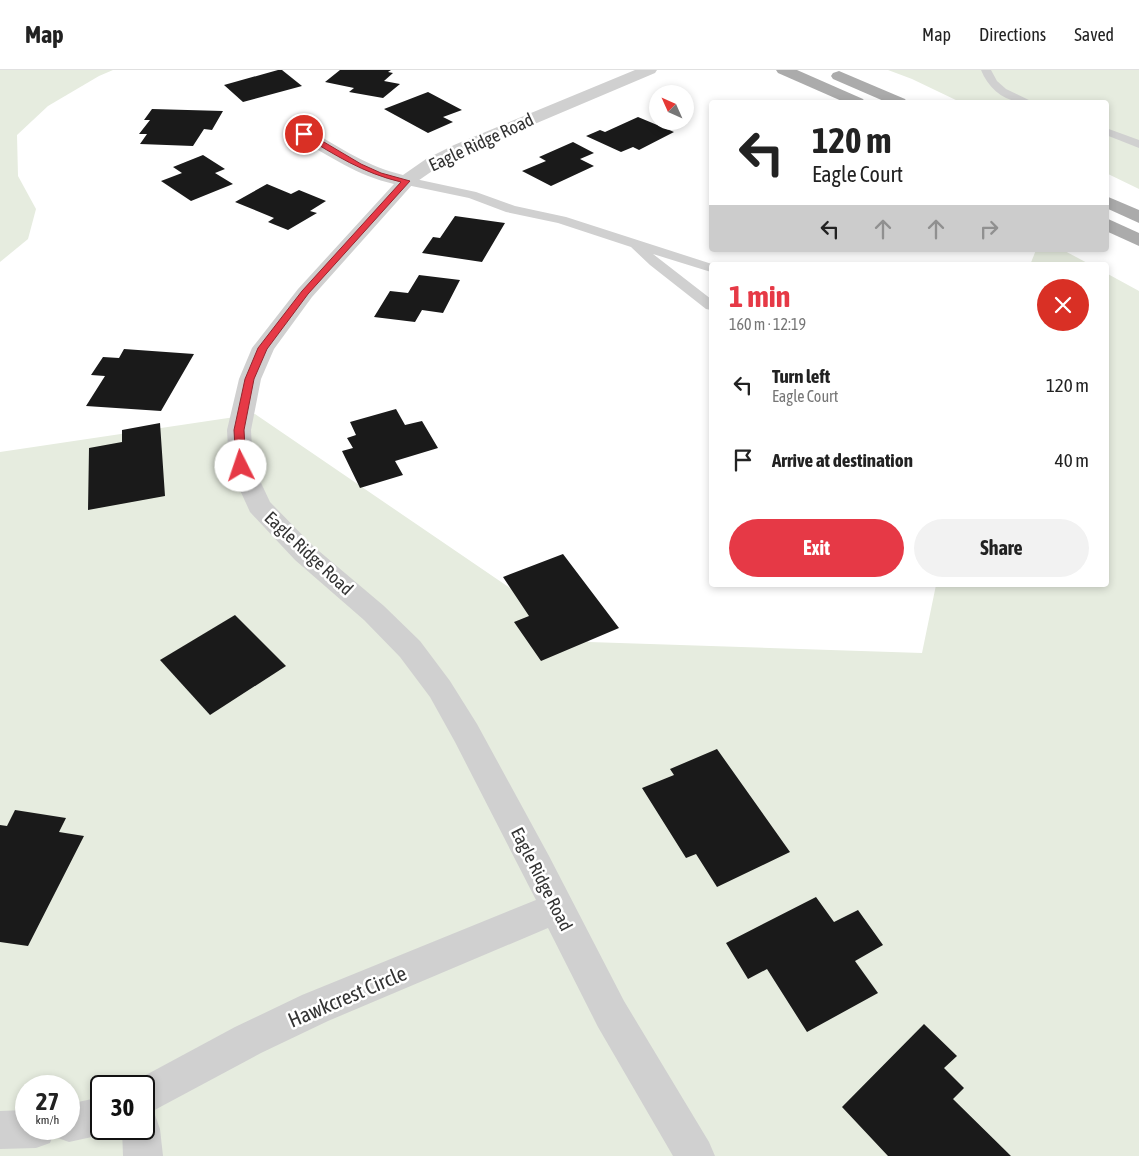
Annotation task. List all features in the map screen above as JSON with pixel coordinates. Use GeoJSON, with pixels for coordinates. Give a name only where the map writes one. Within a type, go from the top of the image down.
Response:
{"type":"FeatureCollection","features":[{"type":"Feature","properties":{"kind":"main road"},"geometry":{"type":"LineString","coordinates":[[784,70],[852,100]]}},
{"type":"Feature","properties":{"kind":"main road"},"geometry":{"type":"LineString","coordinates":[[827,70],[894,100]]}},
{"type":"Feature","properties":{"kind":"main road"},"geometry":{"type":"LineString","coordinates":[[1109,202],[1139,217]]}},
{"type":"Feature","properties":{"kind":"main road"},"geometry":{"type":"LineString","coordinates":[[1109,225],[1139,240]]}},
{"type":"Feature","properties":{"kind":"street","name":"Eagle Ridge Road"},"geometry":{"type":"LineString","coordinates":[[648,70],[460,149],[406,181],[305,292],[263,348],[250,379],[239,430],[241,466],[259,506],[304,553],[374,613],[410,649],[440,689],[466,733],[533,858],[556,908],[611,1014],[695,1156]]}},
{"type":"Feature","properties":{"kind":"street"},"geometry":{"type":"LineString","coordinates":[[304,134],[359,166],[379,174],[406,181]]}},
{"type":"Feature","properties":{"kind":"street","name":"Hawkcrest Circle"},"geometry":{"type":"LineString","coordinates":[[155,1090],[248,1040],[307,1012],[556,908]]}},
{"type":"Feature","properties":{"kind":"street"},"geometry":{"type":"LineString","coordinates":[[0,1130],[15,1130]]}},
{"type":"Feature","properties":{"kind":"street"},"geometry":{"type":"LineString","coordinates":[[142,1140],[144,1156]]}},
{"type":"Feature","properties":{"kind":"lane"},"geometry":{"type":"LineString","coordinates":[[986,70],[995,86],[1005,95],[1021,100]]}},
{"type":"Feature","properties":{"kind":"lane"},"geometry":{"type":"LineString","coordinates":[[1109,132],[1139,144]]}},
{"type":"Feature","properties":{"kind":"lane"},"geometry":{"type":"LineString","coordinates":[[406,181],[472,194],[511,209],[561,220],[709,267]]}},
{"type":"Feature","properties":{"kind":"lane"},"geometry":{"type":"LineString","coordinates":[[635,243],[647,256],[699,294],[709,304]]}},
{"type":"Feature","properties":{"kind":"shaded area"},"geometry":{"type":"Polygon","coordinates":[[[0,70],[113,70],[99,76],[48,106],[17,135],[18,176],[36,209],[28,239],[0,262],[0,70]]]}},
{"type":"Feature","properties":{"kind":"shaded area"},"geometry":{"type":"Polygon","coordinates":[[[888,70],[1139,70],[1139,189],[1109,174],[1109,100],[956,100],[888,70]]]}},
{"type":"Feature","properties":{"kind":"shaded area"},"geometry":{"type":"Polygon","coordinates":[[[1035,252],[1067,252],[1085,262],[1031,262],[1035,252]]]}},
{"type":"Feature","properties":{"kind":"shaded area"},"geometry":{"type":"Polygon","coordinates":[[[1109,275],[1139,291],[1139,1156],[0,1156],[0,452],[255,414],[589,642],[922,653],[936,587],[1109,587],[1109,275]]]}},
{"type":"Feature","properties":{"kind":"building"},"geometry":{"type":"Polygon","coordinates":[[[282,70],[302,86],[243,102],[224,85],[282,70]]]}},
{"type":"Feature","properties":{"kind":"building"},"geometry":{"type":"Polygon","coordinates":[[[340,70],[391,70],[388,72],[393,73],[384,81],[400,84],[383,98],[349,92],[354,88],[325,82],[340,70]]]}},
{"type":"Feature","properties":{"kind":"building"},"geometry":{"type":"Polygon","coordinates":[[[428,92],[462,110],[443,117],[453,122],[428,133],[384,109],[428,92]]]}},
{"type":"Feature","properties":{"kind":"building"},"geometry":{"type":"Polygon","coordinates":[[[152,109],[223,111],[212,130],[204,129],[193,146],[140,144],[147,134],[139,134],[150,120],[144,120],[152,109]]]}},
{"type":"Feature","properties":{"kind":"building"},"geometry":{"type":"Polygon","coordinates":[[[638,117],[649,122],[649,130],[669,130],[674,132],[639,150],[633,147],[621,152],[586,136],[600,130],[605,132],[638,117]]]}},
{"type":"Feature","properties":{"kind":"building"},"geometry":{"type":"Polygon","coordinates":[[[573,142],[594,153],[580,159],[594,166],[551,186],[522,171],[546,161],[539,157],[573,142]]]}},
{"type":"Feature","properties":{"kind":"building"},"geometry":{"type":"Polygon","coordinates":[[[203,155],[225,169],[215,173],[233,184],[191,201],[161,181],[182,173],[173,167],[203,155]]]}},
{"type":"Feature","properties":{"kind":"building"},"geometry":{"type":"Polygon","coordinates":[[[267,184],[291,194],[299,190],[326,201],[310,211],[317,213],[288,230],[268,222],[274,218],[235,202],[267,184]]]}},
{"type":"Feature","properties":{"kind":"building"},"geometry":{"type":"Polygon","coordinates":[[[455,216],[505,223],[482,262],[422,253],[433,237],[440,238],[455,216]]]}},
{"type":"Feature","properties":{"kind":"building"},"geometry":{"type":"Polygon","coordinates":[[[419,275],[460,280],[443,313],[422,310],[415,322],[374,317],[390,291],[408,293],[419,275]]]}},
{"type":"Feature","properties":{"kind":"building"},"geometry":{"type":"Polygon","coordinates":[[[124,349],[194,354],[161,411],[86,406],[105,376],[91,375],[103,357],[119,358],[124,349]]]}},
{"type":"Feature","properties":{"kind":"building"},"geometry":{"type":"Polygon","coordinates":[[[396,409],[405,425],[422,421],[438,448],[395,461],[403,475],[360,488],[342,451],[353,448],[347,438],[356,435],[350,422],[396,409]]]}},
{"type":"Feature","properties":{"kind":"building"},"geometry":{"type":"Polygon","coordinates":[[[160,423],[165,496],[88,510],[89,448],[122,442],[122,430],[160,423]]]}},
{"type":"Feature","properties":{"kind":"building"},"geometry":{"type":"Polygon","coordinates":[[[563,554],[619,628],[541,661],[514,622],[529,616],[503,577],[563,554]]]}},
{"type":"Feature","properties":{"kind":"building"},"geometry":{"type":"Polygon","coordinates":[[[235,615],[286,666],[210,715],[160,660],[235,615]]]}},
{"type":"Feature","properties":{"kind":"building"},"geometry":{"type":"Polygon","coordinates":[[[717,749],[790,852],[717,887],[696,854],[686,858],[642,788],[674,775],[670,769],[717,749]]]}},
{"type":"Feature","properties":{"kind":"building"},"geometry":{"type":"Polygon","coordinates":[[[15,810],[66,818],[59,832],[84,836],[28,946],[0,942],[0,825],[7,826],[15,810]]]}},
{"type":"Feature","properties":{"kind":"building"},"geometry":{"type":"Polygon","coordinates":[[[816,897],[834,922],[858,910],[883,945],[855,961],[878,993],[807,1032],[767,969],[748,979],[726,943],[816,897]]]}},
{"type":"Feature","properties":{"kind":"building"},"geometry":{"type":"Polygon","coordinates":[[[924,1024],[957,1056],[944,1068],[964,1088],[953,1099],[1011,1156],[888,1156],[842,1107],[924,1024]]]}},
{"type":"Feature","properties":{"kind":"route"},"geometry":{"type":"LineString","coordinates":[[241,466],[239,430],[250,379],[263,348],[305,292],[406,181],[379,174],[359,166],[304,134]]}}]}
